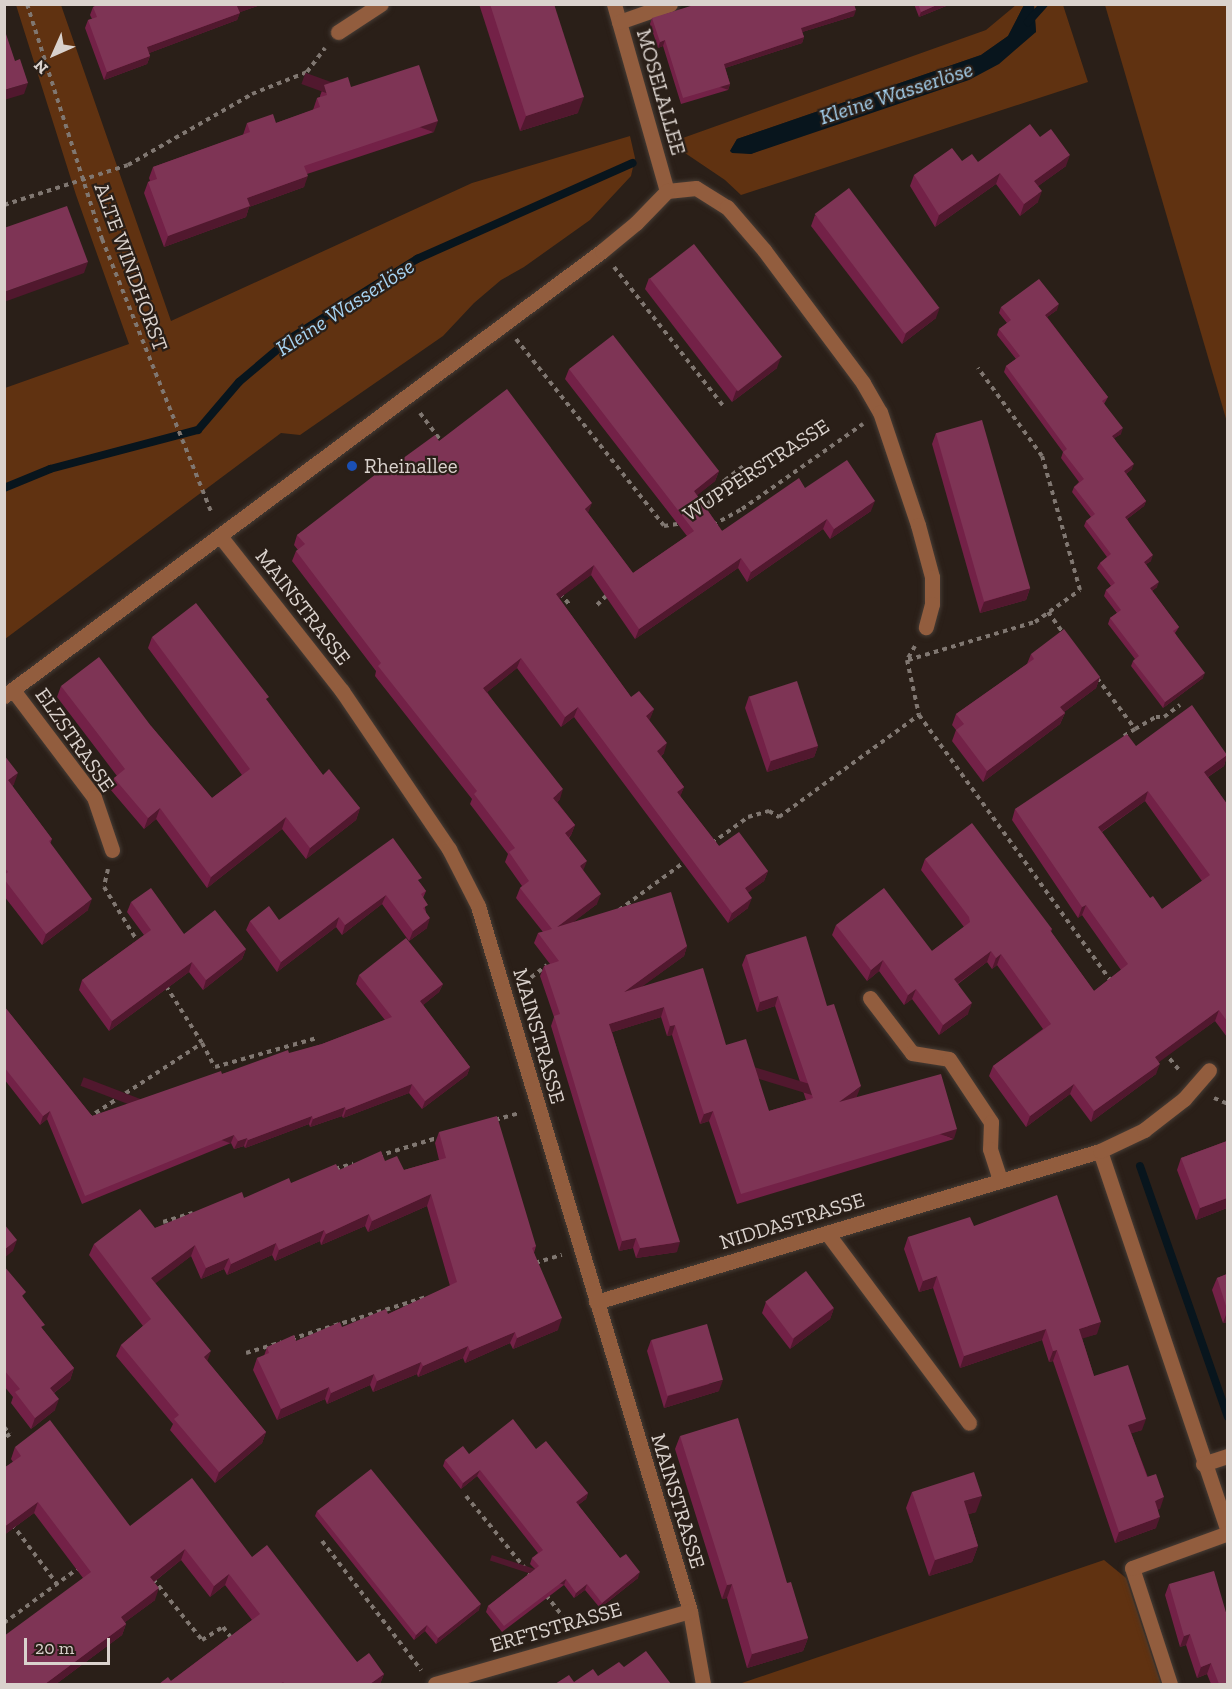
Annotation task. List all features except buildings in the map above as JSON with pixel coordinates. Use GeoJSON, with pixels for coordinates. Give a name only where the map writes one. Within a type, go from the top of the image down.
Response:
{"type":"FeatureCollection","features":[{"type":"Feature","properties":{"kind":"street"},"geometry":{"type":"LineString","coordinates":[[338,32],[381,4]]}},
{"type":"Feature","properties":{"kind":"street","name":"MOSELALLEE"},"geometry":{"type":"LineString","coordinates":[[614,4],[667,190]]}},
{"type":"Feature","properties":{"kind":"street"},"geometry":{"type":"LineString","coordinates":[[619,22],[670,4]]}},
{"type":"Feature","properties":{"kind":"street"},"geometry":{"type":"LineString","coordinates":[[9,693],[602,251],[636,223],[667,190],[696,188],[727,207],[764,250],[863,383],[880,412],[918,525],[932,577],[932,604],[926,627]]}},
{"type":"Feature","properties":{"kind":"street","name":"MAINSTRASSE"},"geometry":{"type":"LineString","coordinates":[[219,536],[342,691],[449,849],[478,906],[507,995],[580,1250],[690,1611],[703,1684]]}},
{"type":"Feature","properties":{"kind":"street","name":"ELZSTRASSE"},"geometry":{"type":"LineString","coordinates":[[9,693],[94,797],[112,850]]}},
{"type":"Feature","properties":{"kind":"street"},"geometry":{"type":"LineString","coordinates":[[870,998],[912,1053],[949,1059],[992,1122],[990,1149],[1000,1180]]}},
{"type":"Feature","properties":{"kind":"street","name":"NIDDASTRASSE"},"geometry":{"type":"LineString","coordinates":[[596,1302],[1100,1151],[1144,1130],[1184,1099],[1209,1070]]}},
{"type":"Feature","properties":{"kind":"street"},"geometry":{"type":"LineString","coordinates":[[1100,1151],[1227,1532],[1132,1568],[1170,1684]]}},
{"type":"Feature","properties":{"kind":"street"},"geometry":{"type":"LineString","coordinates":[[826,1233],[969,1423]]}},
{"type":"Feature","properties":{"kind":"street"},"geometry":{"type":"LineString","coordinates":[[1203,1464],[1227,1456]]}},
{"type":"Feature","properties":{"kind":"street","name":"ERFTSTRASSE"},"geometry":{"type":"LineString","coordinates":[[431,1680],[690,1611]]}},
{"type":"Feature","properties":{"kind":"path","name":"ALTE WINDHORST"},"geometry":{"type":"LineString","coordinates":[[27,4],[102,239],[219,536]]}},
{"type":"Feature","properties":{"kind":"path"},"geometry":{"type":"LineString","coordinates":[[4,205],[128,165],[252,94],[307,72],[338,32]]}},
{"type":"Feature","properties":{"kind":"path"},"geometry":{"type":"LineString","coordinates":[[602,251],[725,408]]}},
{"type":"Feature","properties":{"kind":"path"},"geometry":{"type":"LineString","coordinates":[[503,323],[664,526],[688,521]]}},
{"type":"Feature","properties":{"kind":"path"},"geometry":{"type":"LineString","coordinates":[[907,660],[1035,622],[1080,590],[1042,456],[978,368]]}},
{"type":"Feature","properties":{"kind":"path"},"geometry":{"type":"LineString","coordinates":[[406,396],[448,450]]}},
{"type":"Feature","properties":{"kind":"path","name":"WUPPERSTRASSE"},"geometry":{"type":"LineString","coordinates":[[707,526],[742,508],[880,412]]}},
{"type":"Feature","properties":{"kind":"path"},"geometry":{"type":"LineString","coordinates":[[699,515],[725,480],[745,465]]}},
{"type":"Feature","properties":{"kind":"path"},"geometry":{"type":"LineString","coordinates":[[555,586],[569,604]]}},
{"type":"Feature","properties":{"kind":"path"},"geometry":{"type":"LineString","coordinates":[[597,605],[614,590]]}},
{"type":"Feature","properties":{"kind":"path"},"geometry":{"type":"LineString","coordinates":[[1048,612],[1068,639]]}},
{"type":"Feature","properties":{"kind":"path"},"geometry":{"type":"LineString","coordinates":[[926,627],[907,660],[919,715],[1016,852],[1116,987]]}},
{"type":"Feature","properties":{"kind":"path"},"geometry":{"type":"LineString","coordinates":[[1095,675],[1135,729]]}},
{"type":"Feature","properties":{"kind":"path"},"geometry":{"type":"LineString","coordinates":[[1116,742],[1156,717],[1164,717],[1180,705]]}},
{"type":"Feature","properties":{"kind":"path"},"geometry":{"type":"LineString","coordinates":[[711,844],[748,817],[769,811],[779,817],[919,715]]}},
{"type":"Feature","properties":{"kind":"path"},"geometry":{"type":"LineString","coordinates":[[112,850],[104,887],[140,945]]}},
{"type":"Feature","properties":{"kind":"path"},"geometry":{"type":"LineString","coordinates":[[616,912],[692,858]]}},
{"type":"Feature","properties":{"kind":"path"},"geometry":{"type":"LineString","coordinates":[[507,995],[553,961]]}},
{"type":"Feature","properties":{"kind":"path"},"geometry":{"type":"LineString","coordinates":[[164,983],[215,1067],[317,1038]]}},
{"type":"Feature","properties":{"kind":"path"},"geometry":{"type":"LineString","coordinates":[[79,1123],[202,1043]]}},
{"type":"Feature","properties":{"kind":"path"},"geometry":{"type":"LineString","coordinates":[[1158,1044],[1195,1086]]}},
{"type":"Feature","properties":{"kind":"path"},"geometry":{"type":"LineString","coordinates":[[492,1121],[538,1107]]}},
{"type":"Feature","properties":{"kind":"path"},"geometry":{"type":"LineString","coordinates":[[367,1160],[447,1135]]}},
{"type":"Feature","properties":{"kind":"path"},"geometry":{"type":"LineString","coordinates":[[333,1170],[356,1163]]}},
{"type":"Feature","properties":{"kind":"path"},"geometry":{"type":"LineString","coordinates":[[162,1222],[197,1212]]}},
{"type":"Feature","properties":{"kind":"path"},"geometry":{"type":"LineString","coordinates":[[524,1267],[580,1250]]}},
{"type":"Feature","properties":{"kind":"path"},"geometry":{"type":"LineString","coordinates":[[246,1353],[435,1294]]}},
{"type":"Feature","properties":{"kind":"path"},"geometry":{"type":"LineString","coordinates":[[4,1427],[10,1434],[4,1438]]}},
{"type":"Feature","properties":{"kind":"path"},"geometry":{"type":"LineString","coordinates":[[466,1496],[583,1641]]}},
{"type":"Feature","properties":{"kind":"path"},"geometry":{"type":"LineString","coordinates":[[11,1523],[57,1584]]}},
{"type":"Feature","properties":{"kind":"path"},"geometry":{"type":"LineString","coordinates":[[322,1541],[431,1680]]}},
{"type":"Feature","properties":{"kind":"path"},"geometry":{"type":"LineString","coordinates":[[4,1623],[82,1565]]}},
{"type":"Feature","properties":{"kind":"path"},"geometry":{"type":"LineString","coordinates":[[150,1575],[202,1640],[223,1627],[236,1643]]}},
{"type":"Feature","properties":{"kind":"shaded area"},"geometry":{"type":"Polygon","coordinates":[[[16,5],[61,5],[171,321],[472,183],[630,136],[635,158],[631,176],[590,220],[524,267],[501,280],[474,303],[443,336],[300,435],[281,433],[5,639],[5,388],[129,344],[76,195],[16,5]]]}},
{"type":"Feature","properties":{"kind":"shaded area"},"geometry":{"type":"Polygon","coordinates":[[[1016,5],[1024,5],[1008,36],[981,55],[737,139],[730,151],[751,154],[1036,32],[1034,5],[1063,5],[1088,82],[741,195],[725,180],[685,153],[680,139],[986,30],[1016,5]]]}},
{"type":"Feature","properties":{"kind":"shaded area"},"geometry":{"type":"Polygon","coordinates":[[[1105,5],[1227,5],[1227,422],[1105,5]]]}},
{"type":"Feature","properties":{"kind":"shaded area"},"geometry":{"type":"Polygon","coordinates":[[[1104,1560],[1126,1578],[1161,1684],[739,1684],[1104,1560]]]}},
{"type":"Feature","properties":{"kind":"water"},"geometry":{"type":"Polygon","coordinates":[[[1024,5],[1034,5],[1036,32],[999,64],[969,80],[751,154],[730,151],[737,139],[981,55],[1008,36],[1024,5]]]}},
{"type":"Feature","properties":{"kind":"waterway","name":"Kleine Wasserlöse"},"geometry":{"type":"LineString","coordinates":[[1028,22],[1044,4]]}},
{"type":"Feature","properties":{"kind":"waterway","name":"Kleine Wasserlöse"},"geometry":{"type":"LineString","coordinates":[[4,488],[50,469],[198,430],[239,382],[291,338],[417,259],[633,163]]}},
{"type":"Feature","properties":{"kind":"waterway"},"geometry":{"type":"LineString","coordinates":[[1140,1166],[1228,1417]]}},
{"type":"Feature","properties":{"kind":"place","name":"Rheinallee"},"geometry":{"type":"Point","coordinates":[352,466]}}]}
